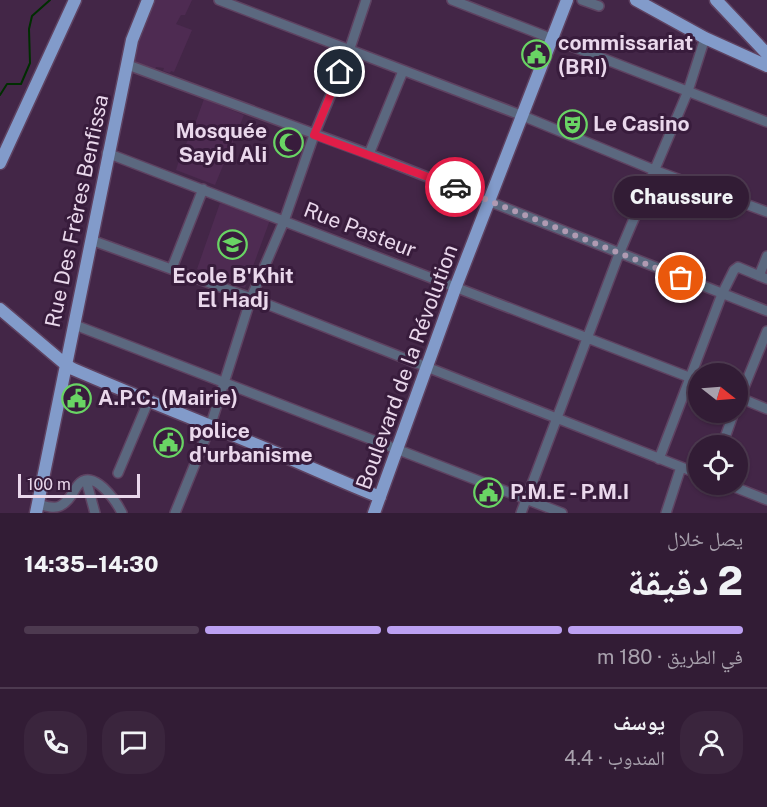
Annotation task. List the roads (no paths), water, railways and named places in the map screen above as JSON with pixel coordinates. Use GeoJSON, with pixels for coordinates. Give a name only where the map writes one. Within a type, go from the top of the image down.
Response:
{"type":"FeatureCollection","features":[{"type":"Feature","properties":{"kind":"main road"},"geometry":{"type":"LineString","coordinates":[[0,163],[75,0]]}},
{"type":"Feature","properties":{"kind":"main road","name":"Rue Des Frères Benfissa"},"geometry":{"type":"LineString","coordinates":[[37,509],[107,153],[132,40],[148,0]]}},
{"type":"Feature","properties":{"kind":"main road","name":"Boulevard de la Révolution"},"geometry":{"type":"LineString","coordinates":[[374,513],[487,199],[554,39],[567,0]]}},
{"type":"Feature","properties":{"kind":"main road"},"geometry":{"type":"LineString","coordinates":[[636,0],[705,38],[767,66]]}},
{"type":"Feature","properties":{"kind":"main road"},"geometry":{"type":"LineString","coordinates":[[716,0],[767,54]]}},
{"type":"Feature","properties":{"kind":"main road"},"geometry":{"type":"LineString","coordinates":[[0,309],[65,364],[148,402],[380,497]]}},
{"type":"Feature","properties":{"kind":"street"},"geometry":{"type":"LineString","coordinates":[[219,0],[523,116],[654,171],[767,212]]}},
{"type":"Feature","properties":{"kind":"street"},"geometry":{"type":"LineString","coordinates":[[176,513],[210,427],[252,298],[284,220],[314,135],[349,51],[366,0]]}},
{"type":"Feature","properties":{"kind":"street"},"geometry":{"type":"LineString","coordinates":[[452,0],[767,122]]}},
{"type":"Feature","properties":{"kind":"street"},"geometry":{"type":"LineString","coordinates":[[582,0],[599,6]]}},
{"type":"Feature","properties":{"kind":"street"},"geometry":{"type":"LineString","coordinates":[[521,513],[619,254],[688,91],[705,38]]}},
{"type":"Feature","properties":{"kind":"street"},"geometry":{"type":"LineString","coordinates":[[128,65],[487,199],[619,254],[767,311]]}},
{"type":"Feature","properties":{"kind":"street"},"geometry":{"type":"LineString","coordinates":[[369,154],[403,71]]}},
{"type":"Feature","properties":{"kind":"street","name":"Rue Pasteur"},"geometry":{"type":"LineString","coordinates":[[107,153],[688,378]]}},
{"type":"Feature","properties":{"kind":"street"},"geometry":{"type":"LineString","coordinates":[[172,268],[203,189]]}},
{"type":"Feature","properties":{"kind":"street"},"geometry":{"type":"LineString","coordinates":[[91,240],[252,298],[688,470]]}},
{"type":"Feature","properties":{"kind":"street"},"geometry":{"type":"LineString","coordinates":[[700,363],[722,294],[736,267],[763,278],[767,256]]}},
{"type":"Feature","properties":{"kind":"street"},"geometry":{"type":"LineString","coordinates":[[75,325],[562,513]]}},
{"type":"Feature","properties":{"kind":"street"},"geometry":{"type":"LineString","coordinates":[[748,377],[767,331]]}},
{"type":"Feature","properties":{"kind":"street"},"geometry":{"type":"LineString","coordinates":[[658,459],[688,393]]}},
{"type":"Feature","properties":{"kind":"street"},"geometry":{"type":"LineString","coordinates":[[118,473],[148,402]]}},
{"type":"Feature","properties":{"kind":"street"},"geometry":{"type":"LineString","coordinates":[[748,402],[767,408]]}},
{"type":"Feature","properties":{"kind":"street"},"geometry":{"type":"LineString","coordinates":[[666,513],[681,467]]}},
{"type":"Feature","properties":{"kind":"street"},"geometry":{"type":"LineString","coordinates":[[37,509],[56,510],[69,500],[80,483],[86,480],[108,491],[114,497],[122,513]]}},
{"type":"Feature","properties":{"kind":"street"},"geometry":{"type":"LineString","coordinates":[[86,480],[95,513]]}},
{"type":"Feature","properties":{"kind":"street"},"geometry":{"type":"LineString","coordinates":[[748,492],[767,500]]}},
{"type":"Feature","properties":{"kind":"waterway"},"geometry":{"type":"LineString","coordinates":[[0,95],[7,84],[21,84],[30,63],[29,29],[32,16],[50,0]]}},
{"type":"Feature","properties":{"kind":"place","name":"commissariat (BRI)"},"geometry":{"type":"Point","coordinates":[537,55]}},
{"type":"Feature","properties":{"kind":"place","name":"Le Casino"},"geometry":{"type":"Point","coordinates":[572,124]}},
{"type":"Feature","properties":{"kind":"place","name":"Mosquée Sayid Ali"},"geometry":{"type":"Point","coordinates":[288,143]}},
{"type":"Feature","properties":{"kind":"place","name":"Ecole B'Khit El Hadj"},"geometry":{"type":"Point","coordinates":[233,245]}},
{"type":"Feature","properties":{"kind":"place","name":"Chaussure"},"geometry":{"type":"Point","coordinates":[681,278]}},
{"type":"Feature","properties":{"kind":"place","name":"A.P.C. (Mairie)"},"geometry":{"type":"Point","coordinates":[77,398]}},
{"type":"Feature","properties":{"kind":"place","name":"police d'urbanisme"},"geometry":{"type":"Point","coordinates":[168,443]}},
{"type":"Feature","properties":{"kind":"place","name":"P.M.E - P.M.I"},"geometry":{"type":"Point","coordinates":[489,492]}}]}
